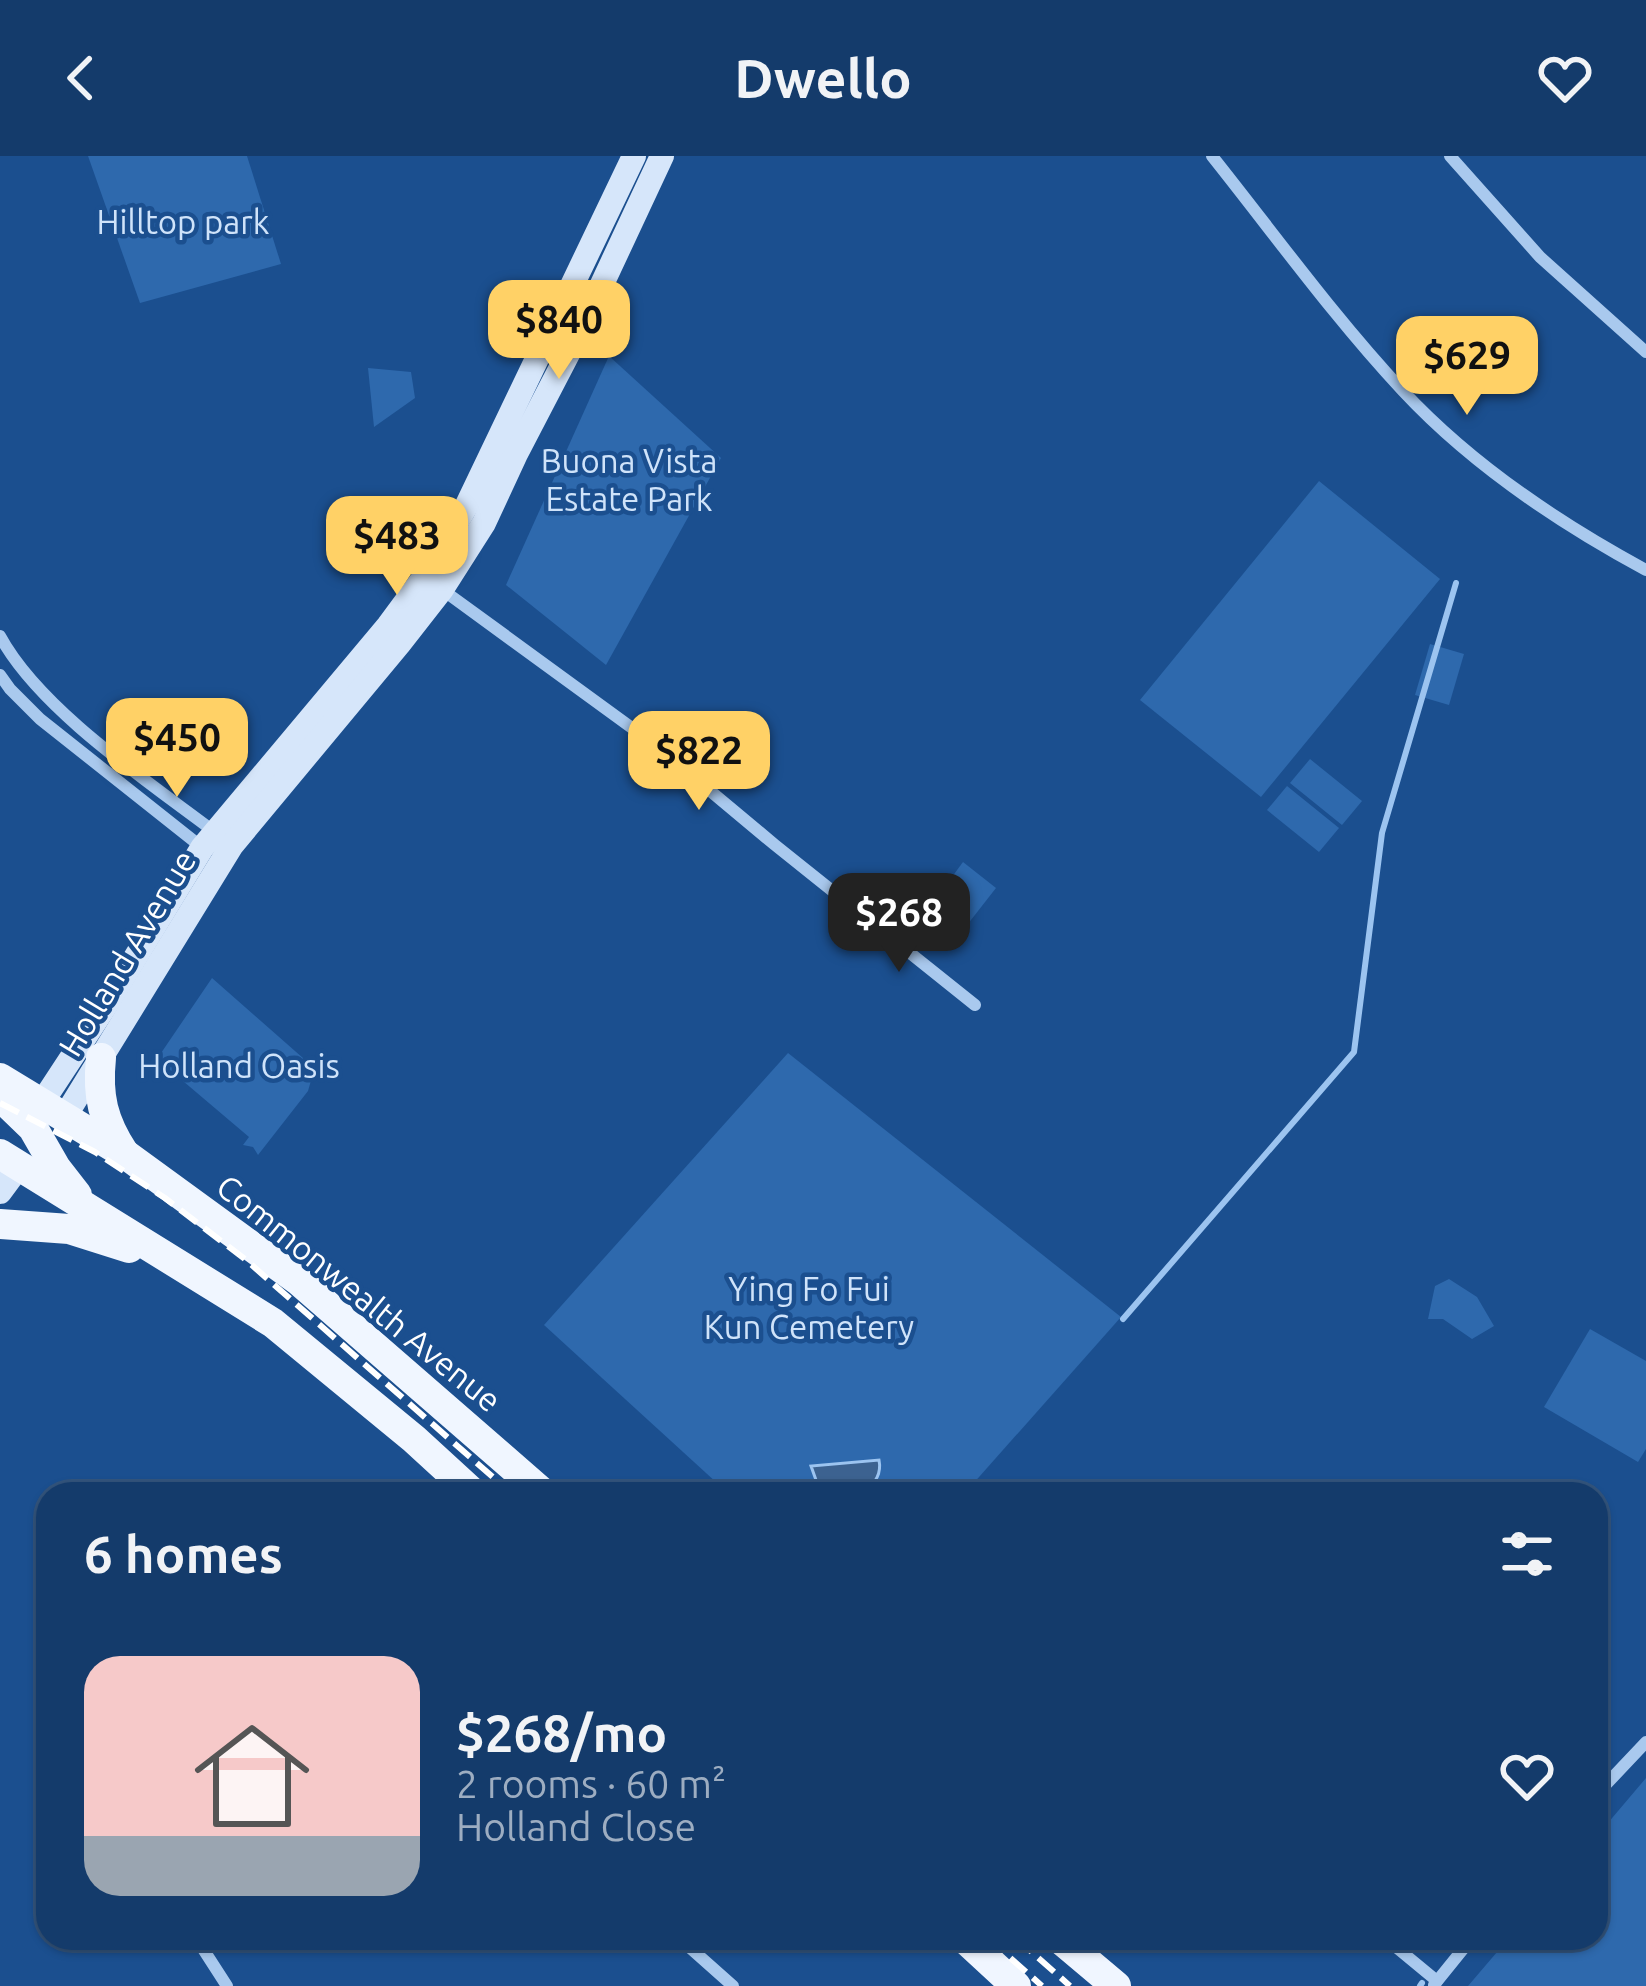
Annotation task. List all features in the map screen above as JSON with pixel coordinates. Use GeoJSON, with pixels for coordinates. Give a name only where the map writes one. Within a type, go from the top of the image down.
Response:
{"type":"FeatureCollection","features":[{"type":"Feature","properties":{"kind":"main road"},"geometry":{"type":"LineString","coordinates":[[101,1058],[100,1105],[125,1154]]}},
{"type":"Feature","properties":{"kind":"main road","name":"Commonwealth Avenue"},"geometry":{"type":"LineString","coordinates":[[0,1078],[46,1117],[125,1154],[299,1281],[530,1482]]}},
{"type":"Feature","properties":{"kind":"main road"},"geometry":{"type":"LineString","coordinates":[[0,1096],[46,1117]]}},
{"type":"Feature","properties":{"kind":"main road"},"geometry":{"type":"LineString","coordinates":[[0,1136],[46,1117]]}},
{"type":"Feature","properties":{"kind":"main road"},"geometry":{"type":"LineString","coordinates":[[46,1117],[28,1149],[10,1160],[273,1323],[461,1482]]}},
{"type":"Feature","properties":{"kind":"main road"},"geometry":{"type":"LineString","coordinates":[[46,1117],[56,1168],[88,1209]]}},
{"type":"Feature","properties":{"kind":"main road"},"geometry":{"type":"LineString","coordinates":[[0,1224],[69,1229],[174,1262]]}},
{"type":"Feature","properties":{"kind":"main road"},"geometry":{"type":"LineString","coordinates":[[977,1950],[1016,1986]]}},
{"type":"Feature","properties":{"kind":"main road"},"geometry":{"type":"LineString","coordinates":[[1073,1950],[1116,1986]]}},
{"type":"Feature","properties":{"kind":"street","name":"Holland Avenue"},"geometry":{"type":"LineString","coordinates":[[433,582],[633,156]]}},
{"type":"Feature","properties":{"kind":"street","name":"Holland Avenue"},"geometry":{"type":"LineString","coordinates":[[46,1117],[110,999],[217,846],[484,523],[662,156]]}},
{"type":"Feature","properties":{"kind":"street"},"geometry":{"type":"LineString","coordinates":[[1212,156],[1332,310],[1405,394],[1499,476],[1646,570]]}},
{"type":"Feature","properties":{"kind":"street"},"geometry":{"type":"LineString","coordinates":[[1450,156],[1540,257],[1646,352]]}},
{"type":"Feature","properties":{"kind":"street"},"geometry":{"type":"LineString","coordinates":[[433,582],[654,744],[975,1005]]}},
{"type":"Feature","properties":{"kind":"street"},"geometry":{"type":"LineString","coordinates":[[0,636],[34,686],[217,846]]}},
{"type":"Feature","properties":{"kind":"street"},"geometry":{"type":"LineString","coordinates":[[0,675],[40,719],[217,846]]}},
{"type":"Feature","properties":{"kind":"street","name":"Holland Avenue"},"geometry":{"type":"LineString","coordinates":[[46,1117],[101,1058],[217,846]]}},
{"type":"Feature","properties":{"kind":"street"},"geometry":{"type":"LineString","coordinates":[[0,1192],[10,1160]]}},
{"type":"Feature","properties":{"kind":"street"},"geometry":{"type":"LineString","coordinates":[[1608,1782],[1646,1742]]}},
{"type":"Feature","properties":{"kind":"street"},"geometry":{"type":"LineString","coordinates":[[204,1950],[227,1986]]}},
{"type":"Feature","properties":{"kind":"street"},"geometry":{"type":"LineString","coordinates":[[692,1950],[733,1986]]}},
{"type":"Feature","properties":{"kind":"street"},"geometry":{"type":"LineString","coordinates":[[1398,1950],[1435,1984],[1462,1950]]}},
{"type":"Feature","properties":{"kind":"green space","name":"Hilltop park"},"geometry":{"type":"Polygon","coordinates":[[[88,156],[247,156],[281,264],[140,303],[88,156]]]}},
{"type":"Feature","properties":{"kind":"green space","name":"Buona Vista Estate Park"},"geometry":{"type":"Polygon","coordinates":[[[609,356],[721,458],[606,665],[506,585],[609,356]]]}},
{"type":"Feature","properties":{"kind":"green space"},"geometry":{"type":"Polygon","coordinates":[[[368,368],[411,372],[415,398],[374,427],[368,368]]]}},
{"type":"Feature","properties":{"kind":"green space"},"geometry":{"type":"Polygon","coordinates":[[[1319,481],[1440,579],[1261,797],[1140,700],[1319,481]]]}},
{"type":"Feature","properties":{"kind":"green space"},"geometry":{"type":"Polygon","coordinates":[[[1430,644],[1464,654],[1449,705],[1415,695],[1430,644]]]}},
{"type":"Feature","properties":{"kind":"green space"},"geometry":{"type":"Polygon","coordinates":[[[1310,759],[1362,801],[1342,825],[1290,783],[1310,759]]]}},
{"type":"Feature","properties":{"kind":"green space"},"geometry":{"type":"Polygon","coordinates":[[[1287,786],[1339,828],[1319,852],[1267,810],[1287,786]]]}},
{"type":"Feature","properties":{"kind":"green space"},"geometry":{"type":"Polygon","coordinates":[[[963,862],[996,888],[953,943],[921,919],[963,862]]]}},
{"type":"Feature","properties":{"kind":"green space","name":"Holland Oasis"},"geometry":{"type":"Polygon","coordinates":[[[212,978],[320,1073],[312,1077],[308,1091],[258,1155],[253,1147],[243,1145],[249,1137],[157,1059],[212,978]]]}},
{"type":"Feature","properties":{"kind":"green space","name":"Ying Fo Fui Kun Cemetery"},"geometry":{"type":"Polygon","coordinates":[[[788,1053],[1121,1317],[975,1482],[716,1482],[544,1325],[788,1053]]]}},
{"type":"Feature","properties":{"kind":"green space"},"geometry":{"type":"Polygon","coordinates":[[[1449,1279],[1477,1297],[1494,1326],[1472,1339],[1443,1319],[1428,1319],[1435,1286],[1449,1279]]]}},
{"type":"Feature","properties":{"kind":"green space"},"geometry":{"type":"Polygon","coordinates":[[[1590,1329],[1646,1361],[1646,1449],[1638,1462],[1544,1407],[1590,1329]]]}},
{"type":"Feature","properties":{"kind":"green space"},"geometry":{"type":"Polygon","coordinates":[[[1646,1778],[1646,1986],[1468,1986],[1499,1950],[1608,1950],[1608,1823],[1646,1778]]]}},
{"type":"Feature","properties":{"kind":"shaded area"},"geometry":{"type":"Polygon","coordinates":[[[879,1460],[874,1482],[818,1482],[811,1466],[879,1460]]]}},
{"type":"Feature","properties":{"kind":"waterway"},"geometry":{"type":"LineString","coordinates":[[1123,1319],[1354,1052],[1382,833],[1456,583]]}},
{"type":"Feature","properties":{"kind":"railway"},"geometry":{"type":"LineString","coordinates":[[0,1103],[95,1152],[165,1198],[246,1260],[498,1482]]}},
{"type":"Feature","properties":{"kind":"railway"},"geometry":{"type":"LineString","coordinates":[[1002,1950],[1042,1986]]}},
{"type":"Feature","properties":{"kind":"railway"},"geometry":{"type":"LineString","coordinates":[[1030,1950],[1070,1986]]}}]}
